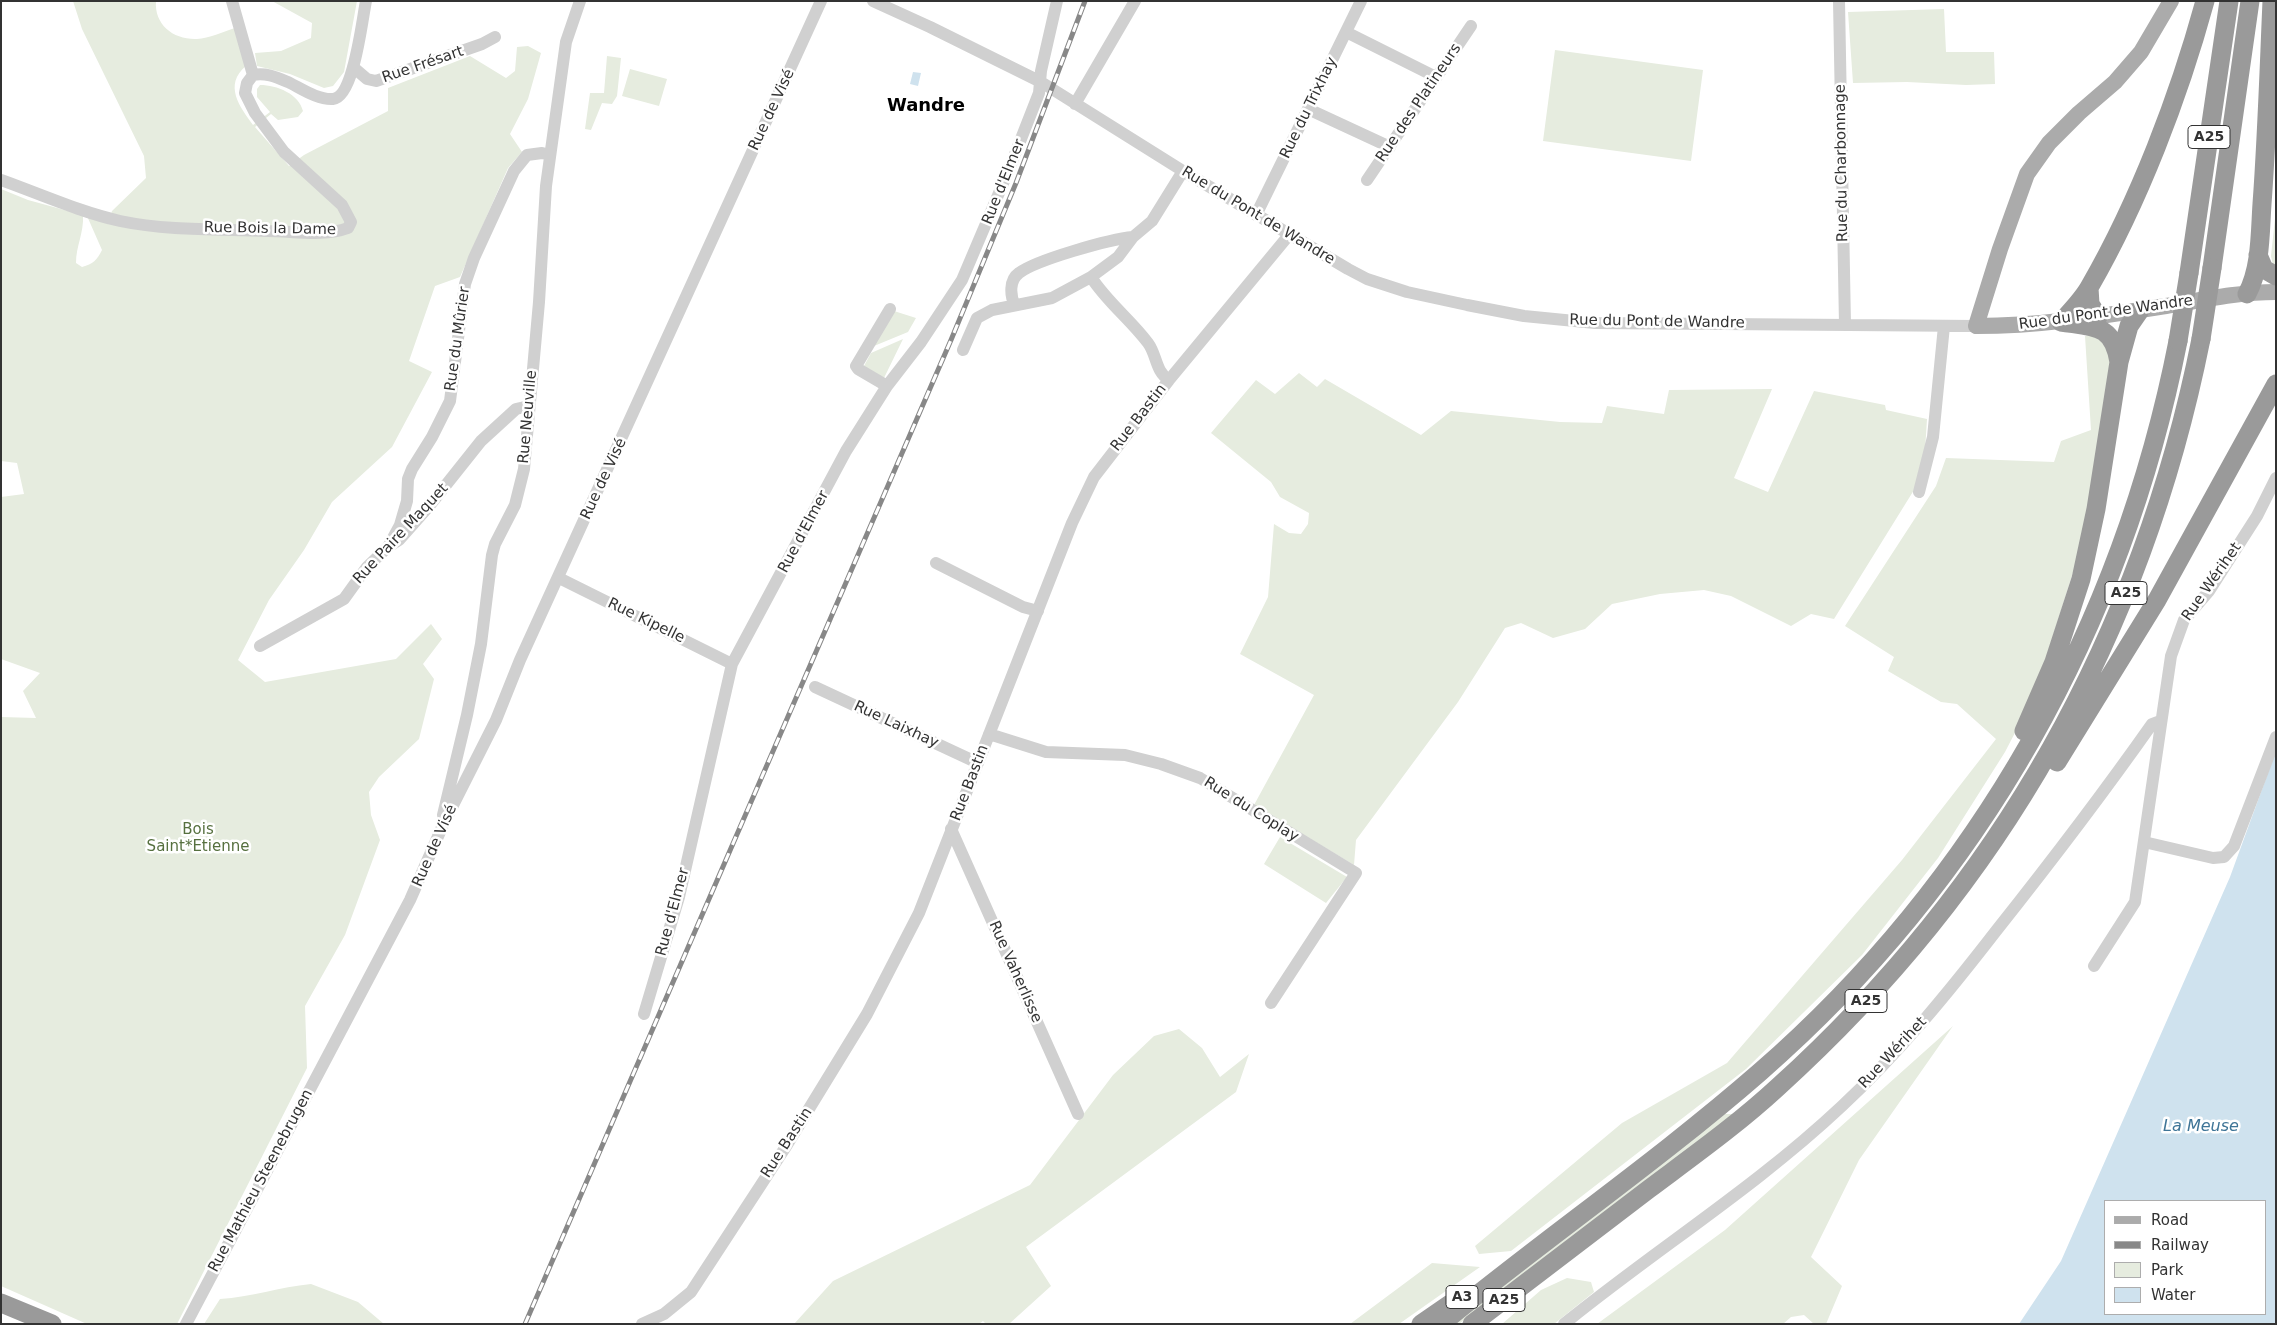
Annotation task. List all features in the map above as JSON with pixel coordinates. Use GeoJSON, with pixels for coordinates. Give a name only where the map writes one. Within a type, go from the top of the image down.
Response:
{"type":"FeatureCollection","features":[{"type":"Feature","properties":{"kind":"highway"},"geometry":{"type":"LineString","coordinates":[[2061,322],[2089,288],[2128,211],[2152,156],[2188,59],[2205,1]]}},
{"type":"Feature","properties":{"kind":"highway","name":"A25"},"geometry":{"type":"LineString","coordinates":[[1441,1324],[1504,1272],[1694,1128],[1762,1071],[1814,1022],[1895,934],[1954,859],[1999,795],[2031,743],[2064,680],[2111,575],[2148,466],[2178,341],[2229,1]]}},
{"type":"Feature","properties":{"kind":"highway","name":"A25"},"geometry":{"type":"LineString","coordinates":[[1472,1324],[1728,1130],[1802,1066],[1853,1015],[1914,947],[1954,898],[2003,828],[2073,709],[2094,668],[2131,583],[2170,468],[2201,339],[2250,1]]}},
{"type":"Feature","properties":{"kind":"highway"},"geometry":{"type":"LineString","coordinates":[[2247,294],[2253,283],[2258,255],[2267,136],[2272,1]]}},
{"type":"Feature","properties":{"kind":"highway"},"geometry":{"type":"LineString","coordinates":[[2258,255],[2264,269],[2276,276]]}},
{"type":"Feature","properties":{"kind":"highway"},"geometry":{"type":"LineString","coordinates":[[2089,288],[2090,304],[2098,317]]}},
{"type":"Feature","properties":{"kind":"highway","name":"A25"},"geometry":{"type":"LineString","coordinates":[[1999,795],[2012,755],[2054,662],[2077,594],[2092,530],[2119,362],[2128,326],[2140,310]]}},
{"type":"Feature","properties":{"kind":"highway","name":"A25"},"geometry":{"type":"LineString","coordinates":[[2061,322],[2096,327],[2107,333],[2116,345],[2119,362]]}},
{"type":"Feature","properties":{"kind":"highway","name":"A25"},"geometry":{"type":"LineString","coordinates":[[2003,828],[2034,798],[2102,691],[2157,600],[2276,384]]}},
{"type":"Feature","properties":{"kind":"highway","name":"A3"},"geometry":{"type":"LineString","coordinates":[[1421,1324],[1504,1272]]}},
{"type":"Feature","properties":{"kind":"highway","name":"A3"},"geometry":{"type":"LineString","coordinates":[[1490,1324],[1535,1276]]}},
{"type":"Feature","properties":{"kind":"highway"},"geometry":{"type":"LineString","coordinates":[[1,1303],[52,1324]]}},
{"type":"Feature","properties":{"kind":"main road"},"geometry":{"type":"LineString","coordinates":[[1976,326],[2000,249],[2027,174],[2049,143],[2114,82],[2141,52],[2171,1]]}},
{"type":"Feature","properties":{"kind":"main road","name":"Rue du Pont de Wandre"},"geometry":{"type":"LineString","coordinates":[[1976,326],[2061,322],[2247,294],[2276,292]]}},
{"type":"Feature","properties":{"kind":"street"},"geometry":{"type":"LineString","coordinates":[[232,1],[253,75],[268,74],[324,98],[334,99],[344,92],[353,67],[366,1]]}},
{"type":"Feature","properties":{"kind":"street","name":"Rue Neuville"},"geometry":{"type":"LineString","coordinates":[[443,825],[442,812],[467,715],[481,644],[492,556],[495,544],[515,504],[524,469],[550,155],[566,42],[580,1]]}},
{"type":"Feature","properties":{"kind":"street","name":"Rue de Visé"},"geometry":{"type":"LineString","coordinates":[[337,1039],[410,900],[443,825],[496,720],[520,660],[821,1]]}},
{"type":"Feature","properties":{"kind":"street","name":"Rue du Pont de Wandre"},"geometry":{"type":"LineString","coordinates":[[873,1],[1041,82],[1183,171],[1348,269],[1375,281],[1415,294],[1524,316],[1595,323],[1976,326]]}},
{"type":"Feature","properties":{"kind":"street","name":"Rue d'Elmer"},"geometry":{"type":"LineString","coordinates":[[644,1014],[679,897],[732,664],[846,451],[887,386],[921,342],[962,280],[1010,168],[1039,93],[1041,71],[1057,1]]}},
{"type":"Feature","properties":{"kind":"street"},"geometry":{"type":"LineString","coordinates":[[1075,104],[1135,1]]}},
{"type":"Feature","properties":{"kind":"street","name":"Rue du Trixhay"},"geometry":{"type":"LineString","coordinates":[[1256,215],[1361,1]]}},
{"type":"Feature","properties":{"kind":"street","name":"Rue du Charbonnage"},"geometry":{"type":"LineString","coordinates":[[1839,1],[1845,325]]}},
{"type":"Feature","properties":{"kind":"street","name":"Rue des Platineurs"},"geometry":{"type":"LineString","coordinates":[[1367,180],[1471,26]]}},
{"type":"Feature","properties":{"kind":"street"},"geometry":{"type":"LineString","coordinates":[[1346,32],[1436,77]]}},
{"type":"Feature","properties":{"kind":"street","name":"Rue Frésart"},"geometry":{"type":"LineString","coordinates":[[353,67],[366,79],[376,82],[482,44],[495,37]]}},
{"type":"Feature","properties":{"kind":"street","name":"Rue Bois la Dame"},"geometry":{"type":"LineString","coordinates":[[1,180],[120,220],[145,224],[176,228],[305,232],[336,232],[348,228],[351,222],[342,205],[284,152],[255,114],[245,93],[247,83],[253,75]]}},
{"type":"Feature","properties":{"kind":"street"},"geometry":{"type":"LineString","coordinates":[[1308,109],[1390,147]]}},
{"type":"Feature","properties":{"kind":"street","name":"Rue du Mûrier"},"geometry":{"type":"LineString","coordinates":[[388,547],[400,525],[407,501],[408,479],[412,469],[432,437],[450,401],[465,284],[474,258],[514,171],[527,155],[542,153],[550,155]]}},
{"type":"Feature","properties":{"kind":"street"},"geometry":{"type":"LineString","coordinates":[[963,350],[977,318],[992,310],[1052,298],[1091,277],[1118,257],[1133,237],[1152,221],[1183,171]]}},
{"type":"Feature","properties":{"kind":"street","name":"Rue Bastin"},"geometry":{"type":"LineString","coordinates":[[642,1324],[664,1314],[691,1292],[785,1148],[867,1014],[919,913],[1072,523],[1094,477],[1169,380],[1289,235]]}},
{"type":"Feature","properties":{"kind":"street"},"geometry":{"type":"LineString","coordinates":[[1015,305],[1011,299],[1014,279],[1018,273],[1038,263],[1118,238],[1133,237]]}},
{"type":"Feature","properties":{"kind":"street"},"geometry":{"type":"LineString","coordinates":[[1091,277],[1101,293],[1148,343],[1157,366],[1163,376],[1169,380]]}},
{"type":"Feature","properties":{"kind":"street"},"geometry":{"type":"LineString","coordinates":[[887,386],[856,366],[890,309]]}},
{"type":"Feature","properties":{"kind":"street"},"geometry":{"type":"LineString","coordinates":[[1919,492],[1933,436],[1944,326]]}},
{"type":"Feature","properties":{"kind":"street","name":"Rue Paire Maquet"},"geometry":{"type":"LineString","coordinates":[[260,646],[344,599],[367,567],[388,547],[399,540],[430,505],[481,441],[516,409],[529,406]]}},
{"type":"Feature","properties":{"kind":"street","name":"Rue Wérihet"},"geometry":{"type":"LineString","coordinates":[[2094,966],[2135,902],[2171,656],[2184,620],[2209,591],[2257,516],[2276,478]]}},
{"type":"Feature","properties":{"kind":"street"},"geometry":{"type":"LineString","coordinates":[[936,562],[1023,607],[1038,611]]}},
{"type":"Feature","properties":{"kind":"street","name":"Rue Kipelle"},"geometry":{"type":"LineString","coordinates":[[559,578],[732,664]]}},
{"type":"Feature","properties":{"kind":"street","name":"Rue Laixhay"},"geometry":{"type":"LineString","coordinates":[[815,687],[978,763]]}},
{"type":"Feature","properties":{"kind":"street","name":"Rue Wérihet"},"geometry":{"type":"LineString","coordinates":[[1564,1324],[1617,1280],[1766,1173],[1842,1106],[1890,1058],[1939,1004],[2081,824],[2152,724],[2160,721]]}},
{"type":"Feature","properties":{"kind":"street","name":"Rue du Coplay"},"geometry":{"type":"LineString","coordinates":[[989,734],[1046,752],[1125,755],[1161,764],[1200,778],[1356,873],[1271,1002]]}},
{"type":"Feature","properties":{"kind":"street"},"geometry":{"type":"LineString","coordinates":[[2144,842],[2213,858],[2224,857],[2234,846],[2276,738]]}},
{"type":"Feature","properties":{"kind":"street","name":"Rue Vaherlisse"},"geometry":{"type":"LineString","coordinates":[[951,829],[1078,1114]]}},
{"type":"Feature","properties":{"kind":"street","name":"Rue Mathieu Steenebrugen"},"geometry":{"type":"LineString","coordinates":[[186,1324],[337,1039]]}},
{"type":"Feature","properties":{"kind":"green space","name":"Bois Saint*Etienne"},"geometry":{"type":"Polygon","coordinates":[[[73,1],[156,1],[156,10],[162,24],[173,34],[189,39],[206,37],[235,28],[246,66],[239,73],[236,81],[236,96],[243,111],[253,125],[270,112],[257,97],[257,89],[260,85],[280,89],[292,95],[301,105],[303,111],[298,117],[278,120],[271,114],[255,127],[289,166],[304,155],[388,111],[388,88],[470,56],[506,78],[515,71],[517,47],[528,46],[541,53],[528,99],[510,134],[522,152],[508,168],[460,277],[435,286],[409,361],[432,372],[392,447],[332,502],[304,550],[269,600],[238,660],[265,682],[396,659],[431,624],[442,639],[423,664],[434,679],[419,739],[379,777],[369,792],[371,815],[380,840],[345,935],[305,1006],[307,1068],[177,1324],[87,1324],[1,1286],[1,717],[36,718],[23,691],[40,673],[1,659],[1,497],[24,494],[17,463],[1,461],[1,189],[28,200],[83,215],[76,263],[82,267],[94,261],[102,250],[87,216],[109,220],[112,211],[146,178],[144,156],[82,29],[73,1]]]}},
{"type":"Feature","properties":{"kind":"green space"},"geometry":{"type":"Polygon","coordinates":[[[272,1],[357,1],[344,72],[333,86],[324,88],[290,74],[257,66],[255,53],[281,51],[311,38],[312,23],[272,1]]]}},
{"type":"Feature","properties":{"kind":"green space"},"geometry":{"type":"Polygon","coordinates":[[[1944,9],[1946,52],[1994,52],[1995,84],[1853,83],[1848,12],[1944,9]]]}},
{"type":"Feature","properties":{"kind":"green space"},"geometry":{"type":"Polygon","coordinates":[[[1555,50],[1703,70],[1691,161],[1543,141],[1555,50]]]}},
{"type":"Feature","properties":{"kind":"green space"},"geometry":{"type":"Polygon","coordinates":[[[607,56],[621,58],[617,96],[612,104],[602,103],[591,130],[585,129],[590,93],[604,93],[607,56]]]}},
{"type":"Feature","properties":{"kind":"green space"},"geometry":{"type":"Polygon","coordinates":[[[630,69],[667,79],[659,106],[622,96],[630,69]]]}},
{"type":"Feature","properties":{"kind":"green space"},"geometry":{"type":"Polygon","coordinates":[[[2276,209],[2276,265],[2273,265],[2271,256],[2276,209]]]}},
{"type":"Feature","properties":{"kind":"green space"},"geometry":{"type":"Polygon","coordinates":[[[894,311],[916,318],[908,332],[874,346],[894,311]]]}},
{"type":"Feature","properties":{"kind":"green space"},"geometry":{"type":"Polygon","coordinates":[[[2105,335],[2115,359],[2087,528],[2034,696],[2005,752],[1938,858],[1862,955],[1746,1069],[1511,1251],[1479,1254],[1475,1246],[1622,1123],[1727,1063],[1902,860],[1996,739],[1957,704],[1941,702],[1888,671],[1894,657],[1845,626],[1936,486],[1946,458],[2054,462],[2061,441],[2091,430],[2085,336],[2105,335]]]}},
{"type":"Feature","properties":{"kind":"green space"},"geometry":{"type":"Polygon","coordinates":[[[903,339],[884,378],[864,366],[871,353],[903,339]]]}},
{"type":"Feature","properties":{"kind":"green space"},"geometry":{"type":"Polygon","coordinates":[[[1299,373],[1317,387],[1325,379],[1421,435],[1451,411],[1560,422],[1602,423],[1607,406],[1664,414],[1669,390],[1772,389],[1734,478],[1768,492],[1814,391],[1885,405],[1886,410],[1927,419],[1925,451],[1914,490],[1834,619],[1811,614],[1791,626],[1731,596],[1704,590],[1660,594],[1612,604],[1585,629],[1553,638],[1521,623],[1505,628],[1458,702],[1356,840],[1354,865],[1254,805],[1314,695],[1240,654],[1268,597],[1274,524],[1289,533],[1301,534],[1308,524],[1309,513],[1280,497],[1271,482],[1211,433],[1256,380],[1275,394],[1299,373]]]}},
{"type":"Feature","properties":{"kind":"green space"},"geometry":{"type":"Polygon","coordinates":[[[1280,837],[1347,877],[1326,903],[1264,864],[1280,837]]]}},
{"type":"Feature","properties":{"kind":"green space"},"geometry":{"type":"Polygon","coordinates":[[[1953,1026],[1859,1160],[1811,1257],[1842,1286],[1826,1324],[1814,1324],[1804,1315],[1791,1317],[1783,1324],[1597,1324],[1725,1230],[1953,1026]]]}},
{"type":"Feature","properties":{"kind":"green space"},"geometry":{"type":"Polygon","coordinates":[[[1179,1029],[1202,1048],[1220,1077],[1249,1054],[1236,1092],[1026,1247],[1051,1286],[1009,1324],[986,1324],[983,1321],[979,1324],[794,1324],[833,1281],[1030,1185],[1113,1075],[1154,1036],[1179,1029]]]}},
{"type":"Feature","properties":{"kind":"green space"},"geometry":{"type":"Polygon","coordinates":[[[1725,1114],[1736,1114],[1459,1324],[1452,1324],[1725,1114]]]}},
{"type":"Feature","properties":{"kind":"green space"},"geometry":{"type":"Polygon","coordinates":[[[1432,1263],[1480,1267],[1399,1324],[1350,1324],[1432,1263]]]}},
{"type":"Feature","properties":{"kind":"green space"},"geometry":{"type":"Polygon","coordinates":[[[1567,1278],[1591,1282],[1594,1292],[1554,1324],[1502,1324],[1541,1290],[1567,1278]]]}},
{"type":"Feature","properties":{"kind":"green space"},"geometry":{"type":"Polygon","coordinates":[[[311,1284],[358,1302],[384,1324],[204,1324],[220,1299],[311,1284]]]}},
{"type":"Feature","properties":{"kind":"water"},"geometry":{"type":"Polygon","coordinates":[[[913,72],[921,73],[918,86],[910,84],[913,72]]]}},
{"type":"Feature","properties":{"kind":"water","name":"La Meuse"},"geometry":{"type":"Polygon","coordinates":[[[2276,751],[2276,1324],[2019,1324],[2061,1261],[2230,877],[2276,751]]]}},
{"type":"Feature","properties":{"kind":"railway"},"geometry":{"type":"LineString","coordinates":[[525,1324],[951,340],[1016,183],[1085,1]]}},
{"type":"Feature","properties":{"kind":"district","name":"Wandre"},"geometry":{"type":"Point","coordinates":[926,106]}}]}
